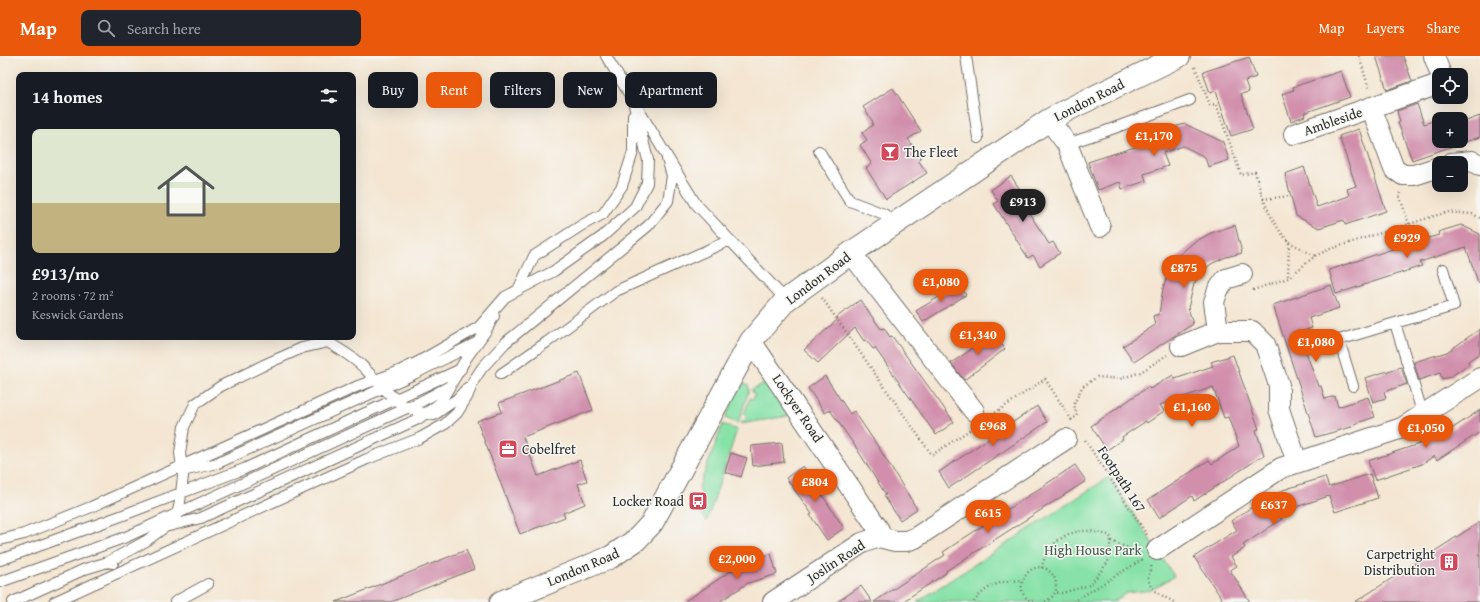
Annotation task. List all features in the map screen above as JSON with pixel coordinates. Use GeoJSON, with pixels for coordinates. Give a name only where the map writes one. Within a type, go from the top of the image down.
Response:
{"type":"FeatureCollection","features":[{"type":"Feature","properties":{"kind":"street"},"geometry":{"type":"LineString","coordinates":[[1434,56],[1438,68]]}},
{"type":"Feature","properties":{"kind":"street","name":"London Road"},"geometry":{"type":"LineString","coordinates":[[501,602],[611,557],[623,550],[645,532],[652,523],[680,474],[751,341],[786,300],[851,253],[1049,120],[1071,108],[1186,60]]}},
{"type":"Feature","properties":{"kind":"street","name":"Ambleside"},"geometry":{"type":"LineString","coordinates":[[1294,134],[1432,86]]}},
{"type":"Feature","properties":{"kind":"street","name":"Ambleside"},"geometry":{"type":"LineString","coordinates":[[1373,107],[1394,169],[1403,174]]}},
{"type":"Feature","properties":{"kind":"street"},"geometry":{"type":"LineString","coordinates":[[1049,120],[1067,144],[1100,226]]}},
{"type":"Feature","properties":{"kind":"street"},"geometry":{"type":"LineString","coordinates":[[1468,161],[1472,161],[1480,166]]}},
{"type":"Feature","properties":{"kind":"street"},"geometry":{"type":"LineString","coordinates":[[1403,174],[1414,175],[1432,169]]}},
{"type":"Feature","properties":{"kind":"street"},"geometry":{"type":"LineString","coordinates":[[851,253],[974,411]]}},
{"type":"Feature","properties":{"kind":"street"},"geometry":{"type":"LineString","coordinates":[[1218,331],[1214,302],[1218,290],[1226,279],[1245,283]]}},
{"type":"Feature","properties":{"kind":"street"},"geometry":{"type":"LineString","coordinates":[[1181,346],[1218,331],[1252,331],[1265,344],[1279,385],[1279,409],[1296,462]]}},
{"type":"Feature","properties":{"kind":"street","name":"Lockyer Road"},"geometry":{"type":"LineString","coordinates":[[751,341],[879,530],[879,538]]}},
{"type":"Feature","properties":{"kind":"street"},"geometry":{"type":"LineString","coordinates":[[1154,557],[1281,468],[1402,428],[1480,378]]}},
{"type":"Feature","properties":{"kind":"street","name":"Joslin Road"},"geometry":{"type":"LineString","coordinates":[[773,602],[862,543],[879,538],[895,541],[906,541],[915,538],[1066,439]]}},
{"type":"Feature","properties":{"kind":"lane"},"geometry":{"type":"LineString","coordinates":[[606,56],[625,88]]}},
{"type":"Feature","properties":{"kind":"lane"},"geometry":{"type":"LineString","coordinates":[[966,56],[978,138]]}},
{"type":"Feature","properties":{"kind":"lane"},"geometry":{"type":"LineString","coordinates":[[1067,144],[1190,100]]}},
{"type":"Feature","properties":{"kind":"lane"},"geometry":{"type":"LineString","coordinates":[[518,290],[534,256],[582,225],[603,214],[622,186],[633,152],[633,108]]}},
{"type":"Feature","properties":{"kind":"lane"},"geometry":{"type":"LineString","coordinates":[[0,540],[24,534],[91,507],[162,475],[182,468],[358,386],[395,373],[418,362],[479,327],[505,297],[554,271],[603,236],[635,207],[647,183],[648,160],[635,108]]}},
{"type":"Feature","properties":{"kind":"lane"},"geometry":{"type":"LineString","coordinates":[[637,108],[696,204],[786,300]]}},
{"type":"Feature","properties":{"kind":"lane"},"geometry":{"type":"LineString","coordinates":[[819,151],[850,201],[884,214],[894,224]]}},
{"type":"Feature","properties":{"kind":"lane"},"geometry":{"type":"LineString","coordinates":[[12,602],[85,569],[108,562],[146,541],[176,519],[181,493],[182,468],[180,453],[184,427],[195,404],[221,386],[302,348],[328,342],[346,353],[368,371],[382,388],[396,400],[417,412],[434,415],[446,407],[457,399],[505,343],[648,226],[668,201],[672,176],[666,155]]}},
{"type":"Feature","properties":{"kind":"lane"},"geometry":{"type":"LineString","coordinates":[[501,374],[616,291],[730,240]]}},
{"type":"Feature","properties":{"kind":"lane"},"geometry":{"type":"LineString","coordinates":[[1353,386],[1339,340],[1454,306],[1443,269]]}},
{"type":"Feature","properties":{"kind":"lane"},"geometry":{"type":"LineString","coordinates":[[126,536],[201,518],[322,464],[426,413],[440,403],[505,297]]}},
{"type":"Feature","properties":{"kind":"lane"},"geometry":{"type":"LineString","coordinates":[[1395,324],[1423,415]]}},
{"type":"Feature","properties":{"kind":"lane"},"geometry":{"type":"LineString","coordinates":[[182,468],[218,463],[478,342]]}},
{"type":"Feature","properties":{"kind":"lane"},"geometry":{"type":"LineString","coordinates":[[0,560],[244,469],[396,400],[460,369]]}},
{"type":"Feature","properties":{"kind":"lane"},"geometry":{"type":"LineString","coordinates":[[54,602],[367,459],[420,438],[445,424],[457,413],[467,397],[474,380]]}},
{"type":"Feature","properties":{"kind":"lane"},"geometry":{"type":"LineString","coordinates":[[0,582],[126,536],[408,407],[450,386]]}},
{"type":"Feature","properties":{"kind":"lane"},"geometry":{"type":"LineString","coordinates":[[108,562],[129,568]]}},
{"type":"Feature","properties":{"kind":"lane"},"geometry":{"type":"LineString","coordinates":[[175,602],[208,584]]}},
{"type":"Feature","properties":{"kind":"path"},"geometry":{"type":"LineString","coordinates":[[1359,56],[1373,107]]}},
{"type":"Feature","properties":{"kind":"path"},"geometry":{"type":"LineString","coordinates":[[1186,60],[1210,105],[1216,104],[1241,175],[1255,172],[1268,212],[1282,235],[1289,242],[1315,256]]}},
{"type":"Feature","properties":{"kind":"path"},"geometry":{"type":"LineString","coordinates":[[1403,174],[1400,195],[1409,224]]}},
{"type":"Feature","properties":{"kind":"path"},"geometry":{"type":"LineString","coordinates":[[1263,199],[1290,196]]}},
{"type":"Feature","properties":{"kind":"path"},"geometry":{"type":"LineString","coordinates":[[1245,283],[1288,278],[1315,256],[1330,249],[1448,212],[1472,214],[1480,218]]}},
{"type":"Feature","properties":{"kind":"path"},"geometry":{"type":"LineString","coordinates":[[1288,278],[1289,242]]}},
{"type":"Feature","properties":{"kind":"path"},"geometry":{"type":"LineString","coordinates":[[1071,420],[1077,416],[1074,404],[1082,387],[1097,377],[1120,379],[1141,372],[1181,346]]}},
{"type":"Feature","properties":{"kind":"path","name":"Footpath 167"},"geometry":{"type":"LineString","coordinates":[[1066,439],[1078,431],[1154,557]]}},
{"type":"Feature","properties":{"kind":"path"},"geometry":{"type":"LineString","coordinates":[[1042,568],[1043,560],[1054,543],[1070,533],[1087,531],[1109,535],[1111,538],[1108,562],[1090,585],[1062,593],[1055,592]]}},
{"type":"Feature","properties":{"kind":"path"},"geometry":{"type":"LineString","coordinates":[[1073,602],[1147,557],[1111,541]]}},
{"type":"Feature","properties":{"kind":"path"},"geometry":{"type":"LineString","coordinates":[[1154,557],[1148,578],[1151,586],[1157,593],[1174,602]]}},
{"type":"Feature","properties":{"kind":"path"},"geometry":{"type":"LineString","coordinates":[[1033,602],[1026,598],[1022,593],[1022,581],[1024,575],[1035,568],[1042,568],[1049,571],[1054,577],[1056,584],[1055,592],[1051,598],[1045,602]]}},
{"type":"Feature","properties":{"kind":"path"},"geometry":{"type":"LineString","coordinates":[[974,602],[981,594],[996,583],[1012,580],[1022,581]]}},
{"type":"Feature","properties":{"kind":"path"},"geometry":{"type":"LineString","coordinates":[[1090,585],[1093,589]]}},
{"type":"Feature","properties":{"kind":"green space"},"geometry":{"type":"Polygon","coordinates":[[[742,383],[748,385],[749,390],[738,423],[725,418],[742,383]]]}},
{"type":"Feature","properties":{"kind":"green space"},"geometry":{"type":"Polygon","coordinates":[[[764,384],[769,386],[788,416],[741,424],[742,421],[745,421],[747,416],[744,414],[750,398],[753,399],[755,394],[752,392],[752,389],[764,384]]]}},
{"type":"Feature","properties":{"kind":"green space"},"geometry":{"type":"Polygon","coordinates":[[[723,424],[737,430],[707,521],[696,509],[701,495],[699,487],[723,424]]]}},
{"type":"Feature","properties":{"kind":"green space","name":"High House Park"},"geometry":{"type":"Polygon","coordinates":[[[1109,477],[1174,576],[1151,590],[1126,593],[1113,602],[917,602],[1109,477]]]}},
{"type":"Feature","properties":{"kind":"building"},"geometry":{"type":"Polygon","coordinates":[[[1376,56],[1403,56],[1412,81],[1387,90],[1376,56]]]}},
{"type":"Feature","properties":{"kind":"building"},"geometry":{"type":"Polygon","coordinates":[[[1249,57],[1256,77],[1245,81],[1249,92],[1241,94],[1253,129],[1231,136],[1216,91],[1210,93],[1203,72],[1249,57]]]}},
{"type":"Feature","properties":{"kind":"building"},"geometry":{"type":"Polygon","coordinates":[[[1341,71],[1350,97],[1304,113],[1305,116],[1291,121],[1282,94],[1294,90],[1293,87],[1341,71]]]}},
{"type":"Feature","properties":{"kind":"building","name":"The Fleet"},"geometry":{"type":"Polygon","coordinates":[[[893,88],[921,131],[908,139],[921,158],[918,160],[927,173],[886,199],[866,168],[872,164],[860,145],[867,140],[862,133],[873,125],[873,122],[863,107],[893,88]]]}},
{"type":"Feature","properties":{"kind":"building"},"geometry":{"type":"Polygon","coordinates":[[[1417,104],[1424,124],[1432,121],[1432,148],[1447,148],[1412,160],[1398,123],[1400,122],[1397,111],[1417,104]]]}},
{"type":"Feature","properties":{"kind":"building"},"geometry":{"type":"Polygon","coordinates":[[[1480,116],[1480,137],[1468,141],[1468,120],[1480,116]]]}},
{"type":"Feature","properties":{"kind":"building"},"geometry":{"type":"Polygon","coordinates":[[[1185,124],[1223,142],[1229,160],[1208,167],[1205,157],[1183,146],[1163,153],[1168,166],[1144,174],[1146,181],[1122,189],[1120,182],[1098,190],[1088,162],[1169,136],[1166,129],[1185,124]]]}},
{"type":"Feature","properties":{"kind":"building"},"geometry":{"type":"Polygon","coordinates":[[[1359,129],[1386,211],[1345,225],[1344,220],[1319,228],[1296,216],[1285,174],[1304,167],[1317,207],[1349,196],[1347,189],[1356,186],[1339,136],[1359,129]]]}},
{"type":"Feature","properties":{"kind":"building"},"geometry":{"type":"Polygon","coordinates":[[[1011,176],[1019,188],[1015,191],[1049,244],[1053,242],[1060,253],[1040,266],[1033,255],[1028,258],[994,204],[998,201],[991,190],[1011,176]]]}},
{"type":"Feature","properties":{"kind":"building"},"geometry":{"type":"Polygon","coordinates":[[[1235,225],[1242,253],[1226,257],[1211,264],[1201,273],[1194,284],[1188,308],[1193,324],[1134,362],[1123,346],[1155,325],[1153,316],[1159,314],[1163,288],[1170,269],[1179,255],[1193,243],[1211,233],[1235,225]]]}},
{"type":"Feature","properties":{"kind":"building"},"geometry":{"type":"Polygon","coordinates":[[[1461,225],[1480,234],[1480,282],[1478,282],[1466,247],[1420,262],[1422,266],[1336,294],[1329,270],[1439,235],[1438,232],[1461,225]]]}},
{"type":"Feature","properties":{"kind":"building"},"geometry":{"type":"Polygon","coordinates":[[[960,284],[966,295],[923,322],[916,311],[960,284]]]}},
{"type":"Feature","properties":{"kind":"building"},"geometry":{"type":"Polygon","coordinates":[[[1331,285],[1339,308],[1309,318],[1312,328],[1303,331],[1307,345],[1304,346],[1318,386],[1321,386],[1325,399],[1335,396],[1338,407],[1368,397],[1375,417],[1354,424],[1355,426],[1316,437],[1273,305],[1331,285]]]}},
{"type":"Feature","properties":{"kind":"building"},"geometry":{"type":"Polygon","coordinates":[[[860,300],[881,329],[884,328],[890,337],[892,336],[954,422],[936,435],[875,348],[873,349],[866,340],[864,341],[855,328],[818,363],[804,350],[838,319],[837,317],[860,300]]]}},
{"type":"Feature","properties":{"kind":"building"},"geometry":{"type":"Polygon","coordinates":[[[1480,329],[1480,353],[1468,361],[1469,364],[1450,377],[1442,379],[1440,373],[1419,380],[1414,362],[1447,352],[1480,329]]]}},
{"type":"Feature","properties":{"kind":"building"},"geometry":{"type":"Polygon","coordinates":[[[992,332],[1005,349],[964,380],[951,363],[972,349],[971,347],[992,332]]]}},
{"type":"Feature","properties":{"kind":"building"},"geometry":{"type":"Polygon","coordinates":[[[1233,355],[1259,429],[1256,430],[1264,455],[1194,501],[1192,496],[1159,518],[1148,500],[1209,460],[1212,464],[1239,446],[1228,417],[1224,418],[1213,387],[1160,405],[1164,411],[1147,423],[1146,421],[1122,437],[1123,439],[1107,450],[1091,426],[1148,387],[1150,389],[1173,375],[1175,379],[1213,366],[1211,362],[1233,355]]]}},
{"type":"Feature","properties":{"kind":"building"},"geometry":{"type":"Polygon","coordinates":[[[1401,367],[1407,384],[1384,392],[1386,398],[1373,402],[1365,378],[1401,367]]]}},
{"type":"Feature","properties":{"kind":"building","name":"Cobelfret"},"geometry":{"type":"Polygon","coordinates":[[[579,373],[593,410],[523,437],[538,476],[580,460],[587,481],[578,484],[585,504],[563,513],[565,517],[520,534],[477,421],[502,412],[499,403],[579,373]]]}},
{"type":"Feature","properties":{"kind":"building"},"geometry":{"type":"Polygon","coordinates":[[[825,376],[850,414],[854,411],[917,509],[900,520],[884,496],[886,495],[855,446],[830,410],[825,413],[808,388],[825,376]]]}},
{"type":"Feature","properties":{"kind":"building"},"geometry":{"type":"Polygon","coordinates":[[[1037,406],[1047,422],[949,488],[939,472],[1037,406]]]}},
{"type":"Feature","properties":{"kind":"building"},"geometry":{"type":"Polygon","coordinates":[[[1480,410],[1480,432],[1437,460],[1434,456],[1422,464],[1375,480],[1368,461],[1425,442],[1422,439],[1433,432],[1438,438],[1480,410]]]}},
{"type":"Feature","properties":{"kind":"building"},"geometry":{"type":"Polygon","coordinates":[[[782,443],[784,462],[753,466],[751,446],[782,443]]]}},
{"type":"Feature","properties":{"kind":"building"},"geometry":{"type":"Polygon","coordinates":[[[731,453],[747,458],[741,477],[725,472],[731,453]]]}},
{"type":"Feature","properties":{"kind":"building"},"geometry":{"type":"Polygon","coordinates":[[[1075,465],[1086,481],[946,571],[946,573],[902,602],[874,602],[945,555],[943,552],[1075,465]]]}},
{"type":"Feature","properties":{"kind":"building"},"geometry":{"type":"Polygon","coordinates":[[[803,466],[844,528],[827,540],[810,515],[812,514],[786,478],[803,466]]]}},
{"type":"Feature","properties":{"kind":"building"},"geometry":{"type":"Polygon","coordinates":[[[1370,474],[1378,498],[1335,512],[1329,496],[1278,513],[1282,519],[1243,545],[1245,548],[1231,557],[1237,566],[1230,570],[1250,602],[1224,602],[1194,557],[1237,530],[1231,521],[1270,495],[1272,498],[1283,490],[1325,477],[1329,487],[1370,474]]]}},
{"type":"Feature","properties":{"kind":"building","name":"Carpetright Distribution"},"geometry":{"type":"Polygon","coordinates":[[[1480,522],[1480,602],[1355,602],[1480,522]]]}},
{"type":"Feature","properties":{"kind":"building"},"geometry":{"type":"Polygon","coordinates":[[[466,550],[474,569],[391,602],[336,602],[466,550]]]}},
{"type":"Feature","properties":{"kind":"building"},"geometry":{"type":"Polygon","coordinates":[[[771,554],[777,574],[748,583],[719,602],[684,602],[743,563],[771,554]]]}},
{"type":"Feature","properties":{"kind":"building"},"geometry":{"type":"Polygon","coordinates":[[[861,586],[872,602],[837,602],[861,586]]]}},
{"type":"Feature","properties":{"kind":"place","name":"The Fleet"},"geometry":{"type":"Point","coordinates":[890,152]}},
{"type":"Feature","properties":{"kind":"place","name":"Cobelfret"},"geometry":{"type":"Point","coordinates":[508,449]}},
{"type":"Feature","properties":{"kind":"place","name":"Locker Road"},"geometry":{"type":"Point","coordinates":[698,501]}},
{"type":"Feature","properties":{"kind":"place","name":"Carpetright Distribution"},"geometry":{"type":"Point","coordinates":[1449,562]}}]}
